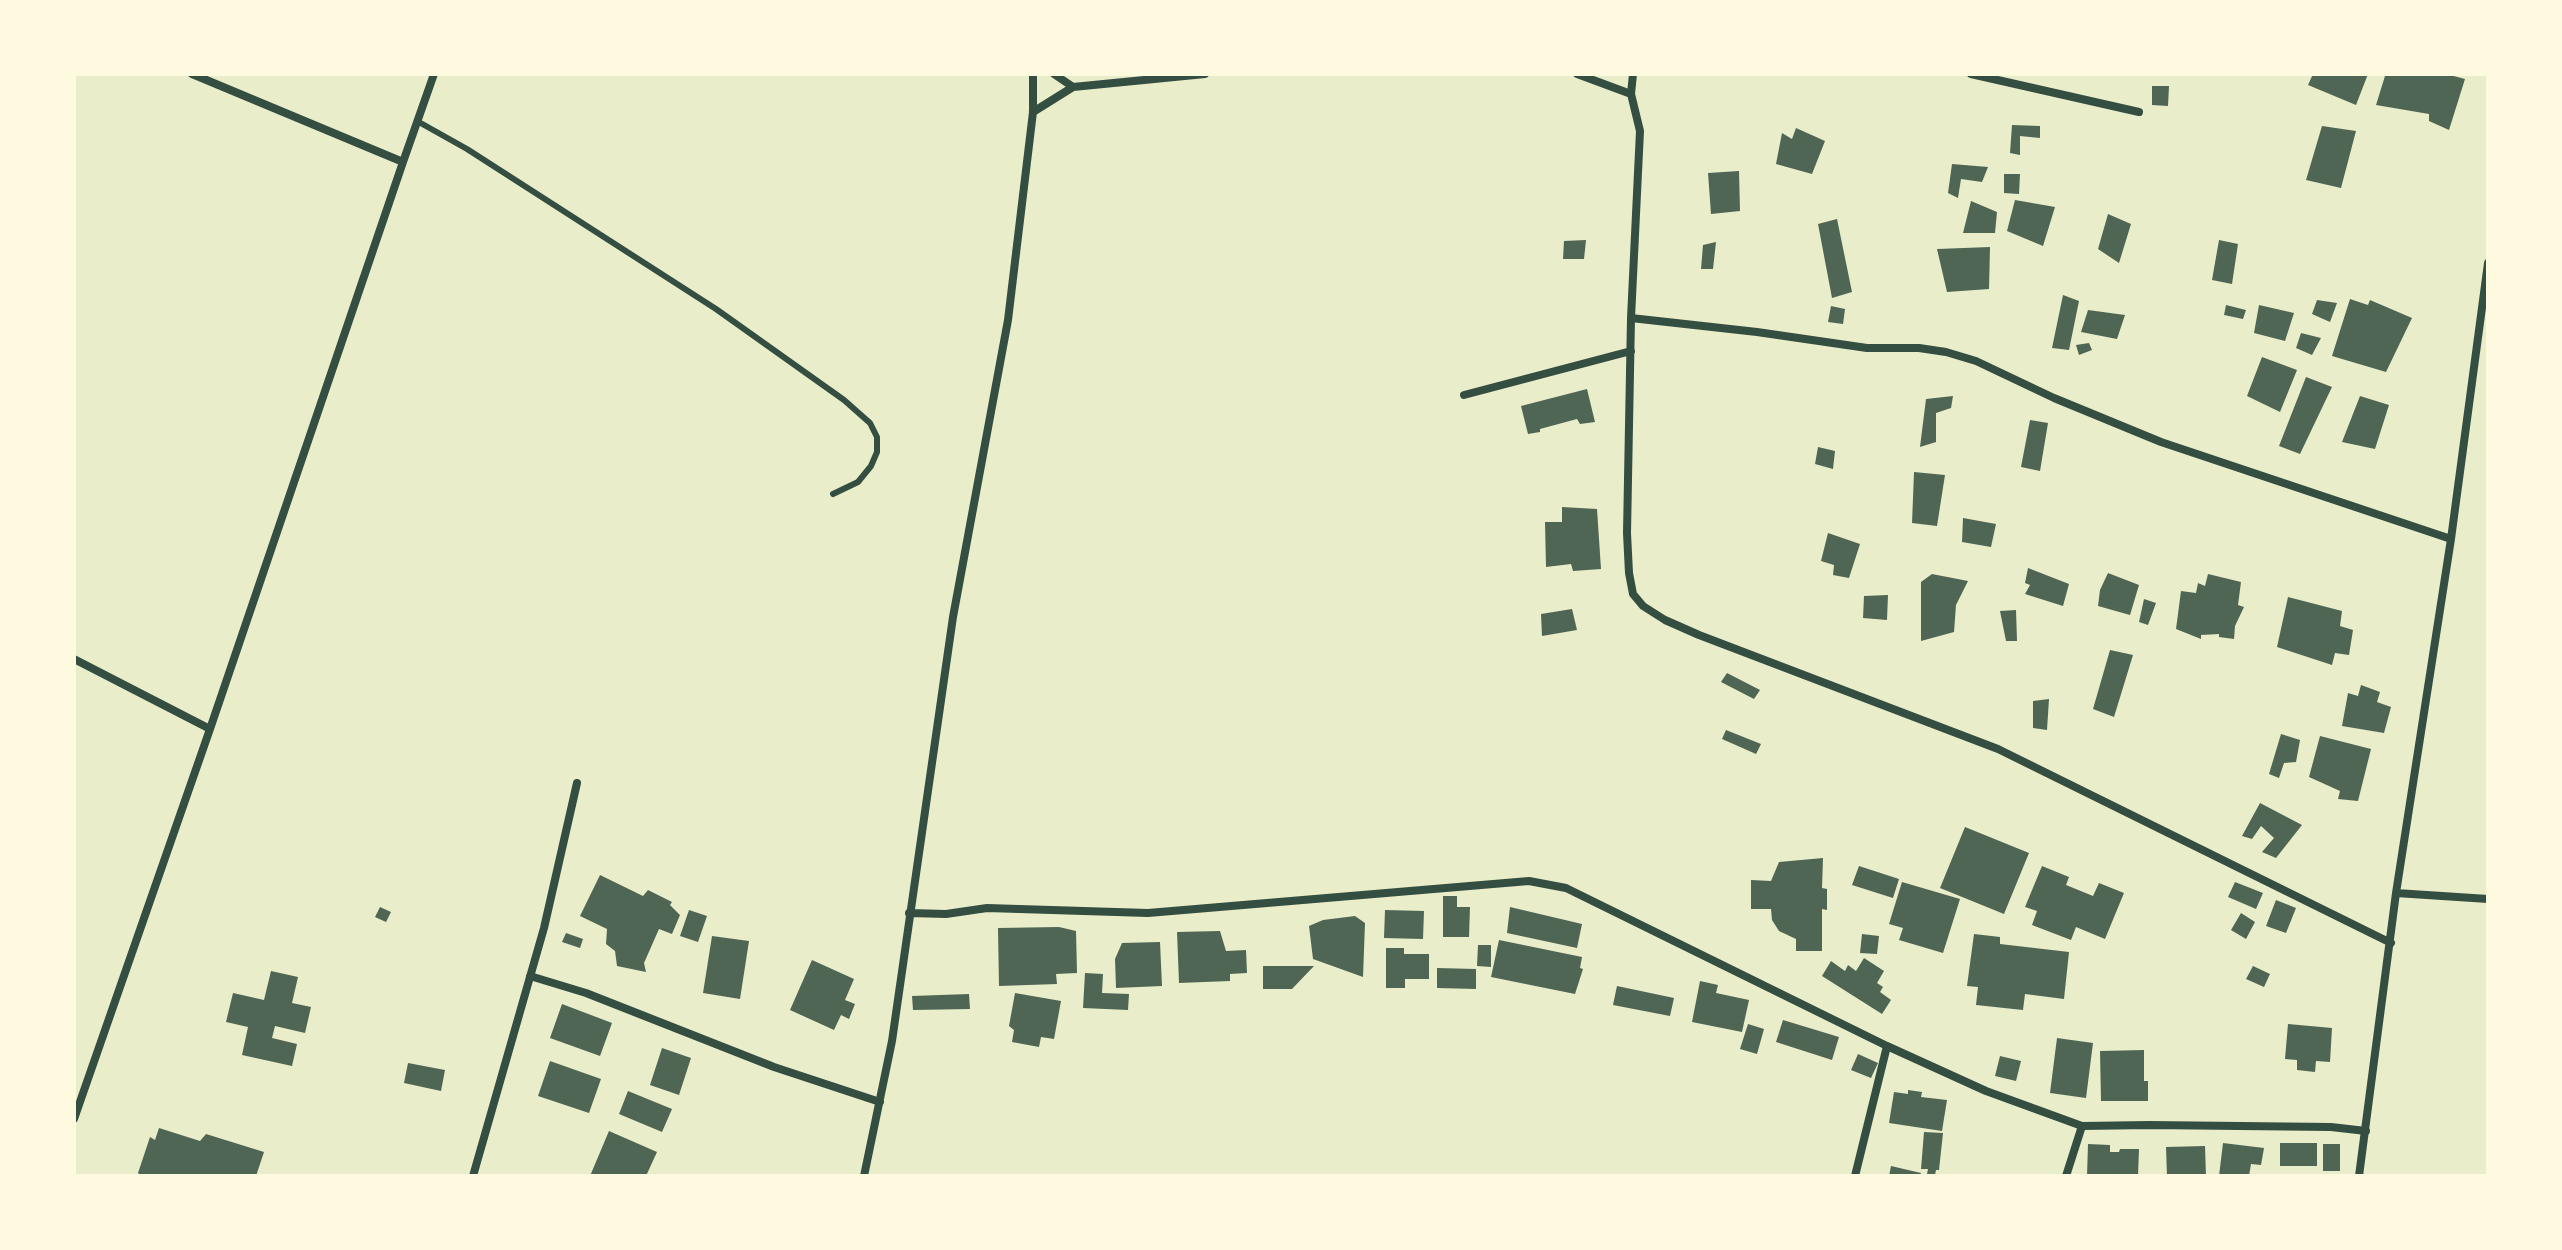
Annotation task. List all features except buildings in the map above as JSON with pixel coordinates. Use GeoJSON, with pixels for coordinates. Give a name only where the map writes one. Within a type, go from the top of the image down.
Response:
{"type":"FeatureCollection","features":[{"type":"Feature","properties":{"kind":"street"},"geometry":{"type":"LineString","coordinates":[[192,74],[403,162]]}},
{"type":"Feature","properties":{"kind":"street"},"geometry":{"type":"LineString","coordinates":[[74,1119],[78,1096],[210,729],[434,74]]}},
{"type":"Feature","properties":{"kind":"street"},"geometry":{"type":"LineString","coordinates":[[864,1176],[892,1041],[953,617],[1008,320],[1033,112],[1033,74]]}},
{"type":"Feature","properties":{"kind":"street"},"geometry":{"type":"LineString","coordinates":[[1054,74],[1073,87]]}},
{"type":"Feature","properties":{"kind":"street"},"geometry":{"type":"LineString","coordinates":[[1033,112],[1073,87],[1205,74]]}},
{"type":"Feature","properties":{"kind":"street"},"geometry":{"type":"LineString","coordinates":[[1577,74],[1631,94]]}},
{"type":"Feature","properties":{"kind":"street"},"geometry":{"type":"LineString","coordinates":[[1633,74],[1631,94],[1640,131],[1631,318],[1627,533],[1633,594],[1643,606],[1699,635],[1998,749],[2391,943]]}},
{"type":"Feature","properties":{"kind":"street"},"geometry":{"type":"LineString","coordinates":[[1971,74],[2139,112]]}},
{"type":"Feature","properties":{"kind":"street"},"geometry":{"type":"LineString","coordinates":[[2359,1176],[2396,893],[2451,539],[2488,263]]}},
{"type":"Feature","properties":{"kind":"street"},"geometry":{"type":"LineString","coordinates":[[1631,318],[1867,348],[1919,348],[1946,352],[1976,361],[2054,398],[2161,442],[2451,539]]}},
{"type":"Feature","properties":{"kind":"street"},"geometry":{"type":"LineString","coordinates":[[1464,395],[1631,351]]}},
{"type":"Feature","properties":{"kind":"street"},"geometry":{"type":"LineString","coordinates":[[74,659],[210,729]]}},
{"type":"Feature","properties":{"kind":"street"},"geometry":{"type":"LineString","coordinates":[[473,1176],[530,976],[577,783]]}},
{"type":"Feature","properties":{"kind":"street"},"geometry":{"type":"LineString","coordinates":[[909,913],[946,914],[987,908],[1148,913],[1529,881],[1566,888],[1887,1046],[1986,1091],[2082,1126],[2331,1127],[2366,1131]]}},
{"type":"Feature","properties":{"kind":"street"},"geometry":{"type":"LineString","coordinates":[[2396,893],[2488,899]]}},
{"type":"Feature","properties":{"kind":"street"},"geometry":{"type":"LineString","coordinates":[[530,976],[586,993],[774,1067],[880,1102]]}},
{"type":"Feature","properties":{"kind":"street"},"geometry":{"type":"LineString","coordinates":[[1855,1176],[1887,1046]]}},
{"type":"Feature","properties":{"kind":"street"},"geometry":{"type":"LineString","coordinates":[[2066,1176],[2082,1126]]}},
{"type":"Feature","properties":{"kind":"lane"},"geometry":{"type":"LineString","coordinates":[[417,121],[467,149],[716,309],[844,400],[870,423],[877,437],[877,452],[871,466],[858,482],[833,494]]}}]}
